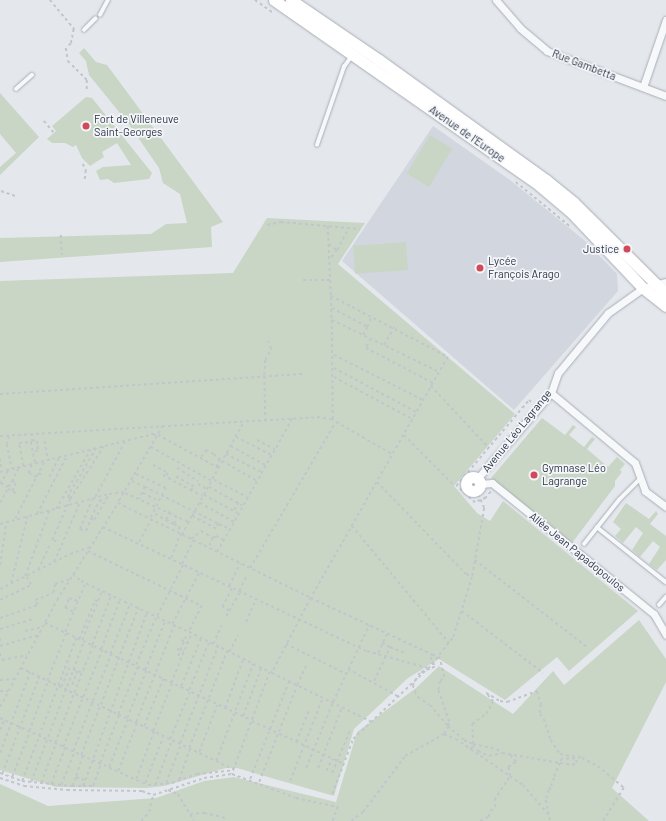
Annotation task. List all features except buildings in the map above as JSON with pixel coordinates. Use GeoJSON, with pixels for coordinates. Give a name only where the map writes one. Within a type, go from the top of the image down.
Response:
{"type":"FeatureCollection","features":[{"type":"Feature","properties":{"kind":"main road","name":"Avenue de l'Europe"},"geometry":{"type":"LineString","coordinates":[[274,0],[356,50],[557,189],[663,287]]}},
{"type":"Feature","properties":{"kind":"main road","name":"Avenue de l'Europe"},"geometry":{"type":"LineString","coordinates":[[290,0],[539,185],[572,213],[643,288],[666,306]]}},
{"type":"Feature","properties":{"kind":"street","name":"Rue Gambetta"},"geometry":{"type":"LineString","coordinates":[[496,0],[520,28],[547,50],[666,96]]}},
{"type":"Feature","properties":{"kind":"street"},"geometry":{"type":"LineString","coordinates":[[643,87],[666,20]]}},
{"type":"Feature","properties":{"kind":"street","name":"Avenue Léo Lagrange"},"geometry":{"type":"LineString","coordinates":[[478,485],[551,393],[558,373],[608,313],[643,288],[663,287]]}},
{"type":"Feature","properties":{"kind":"street"},"geometry":{"type":"LineString","coordinates":[[551,393],[635,464],[645,490],[666,507]]}},
{"type":"Feature","properties":{"kind":"street","name":"Allée Jean Papadopoulos"},"geometry":{"type":"LineString","coordinates":[[478,485],[492,483],[654,614],[666,635]]}},
{"type":"Feature","properties":{"kind":"lane"},"geometry":{"type":"LineString","coordinates":[[100,15],[108,0]]}},
{"type":"Feature","properties":{"kind":"lane"},"geometry":{"type":"LineString","coordinates":[[84,30],[95,19]]}},
{"type":"Feature","properties":{"kind":"lane"},"geometry":{"type":"LineString","coordinates":[[317,146],[344,67],[356,50]]}},
{"type":"Feature","properties":{"kind":"lane"},"geometry":{"type":"LineString","coordinates":[[16,89],[32,74]]}},
{"type":"Feature","properties":{"kind":"lane"},"geometry":{"type":"LineString","coordinates":[[584,544],[597,527],[640,480]]}},
{"type":"Feature","properties":{"kind":"lane"},"geometry":{"type":"LineString","coordinates":[[597,527],[666,582]]}},
{"type":"Feature","properties":{"kind":"lane"},"geometry":{"type":"LineString","coordinates":[[659,605],[666,597]]}},
{"type":"Feature","properties":{"kind":"path"},"geometry":{"type":"LineString","coordinates":[[50,0],[74,28],[71,44],[66,48],[68,60],[87,80],[87,91]]}},
{"type":"Feature","properties":{"kind":"path"},"geometry":{"type":"LineString","coordinates":[[255,0],[278,16]]}},
{"type":"Feature","properties":{"kind":"path"},"geometry":{"type":"LineString","coordinates":[[44,121],[54,133]]}},
{"type":"Feature","properties":{"kind":"path"},"geometry":{"type":"LineString","coordinates":[[83,164],[86,170],[85,180]]}},
{"type":"Feature","properties":{"kind":"path"},"geometry":{"type":"LineString","coordinates":[[511,178],[574,230]]}},
{"type":"Feature","properties":{"kind":"path"},"geometry":{"type":"LineString","coordinates":[[1,192],[18,197]]}},
{"type":"Feature","properties":{"kind":"path"},"geometry":{"type":"LineString","coordinates":[[267,225],[281,222],[360,229]]}},
{"type":"Feature","properties":{"kind":"path"},"geometry":{"type":"LineString","coordinates":[[328,226],[334,355],[333,421]]}},
{"type":"Feature","properties":{"kind":"path"},"geometry":{"type":"LineString","coordinates":[[330,260],[348,228]]}},
{"type":"Feature","properties":{"kind":"path"},"geometry":{"type":"LineString","coordinates":[[61,235],[62,255]]}},
{"type":"Feature","properties":{"kind":"path"},"geometry":{"type":"LineString","coordinates":[[329,244],[337,250]]}},
{"type":"Feature","properties":{"kind":"path"},"geometry":{"type":"LineString","coordinates":[[303,280],[330,280]]}},
{"type":"Feature","properties":{"kind":"path"},"geometry":{"type":"LineString","coordinates":[[232,774],[235,770],[251,721],[271,672],[298,620],[448,357],[394,327],[331,296]]}},
{"type":"Feature","properties":{"kind":"path"},"geometry":{"type":"LineString","coordinates":[[332,308],[367,327]]}},
{"type":"Feature","properties":{"kind":"path"},"geometry":{"type":"LineString","coordinates":[[363,335],[372,316]]}},
{"type":"Feature","properties":{"kind":"path"},"geometry":{"type":"LineString","coordinates":[[332,320],[439,372]]}},
{"type":"Feature","properties":{"kind":"path"},"geometry":{"type":"LineString","coordinates":[[384,345],[394,327]]}},
{"type":"Feature","properties":{"kind":"path"},"geometry":{"type":"LineString","coordinates":[[371,339],[366,348],[433,383]]}},
{"type":"Feature","properties":{"kind":"path"},"geometry":{"type":"LineString","coordinates":[[265,421],[264,375],[266,360],[271,349],[268,342]]}},
{"type":"Feature","properties":{"kind":"path"},"geometry":{"type":"LineString","coordinates":[[334,355],[423,400]]}},
{"type":"Feature","properties":{"kind":"path"},"geometry":{"type":"LineString","coordinates":[[334,368],[416,412]]}},
{"type":"Feature","properties":{"kind":"path"},"geometry":{"type":"LineString","coordinates":[[0,394],[264,375],[304,374]]}},
{"type":"Feature","properties":{"kind":"path"},"geometry":{"type":"LineString","coordinates":[[334,377],[413,419]]}},
{"type":"Feature","properties":{"kind":"path"},"geometry":{"type":"LineString","coordinates":[[431,386],[488,447]]}},
{"type":"Feature","properties":{"kind":"path"},"geometry":{"type":"LineString","coordinates":[[0,436],[163,426],[243,423],[317,417],[336,422],[392,455]]}},
{"type":"Feature","properties":{"kind":"path"},"geometry":{"type":"LineString","coordinates":[[217,552],[292,418]]}},
{"type":"Feature","properties":{"kind":"path"},"geometry":{"type":"LineString","coordinates":[[250,568],[336,422]]}},
{"type":"Feature","properties":{"kind":"path"},"geometry":{"type":"LineString","coordinates":[[218,467],[243,423]]}},
{"type":"Feature","properties":{"kind":"path"},"geometry":{"type":"LineString","coordinates":[[0,707],[42,627],[73,574],[132,481],[163,426]]}},
{"type":"Feature","properties":{"kind":"path"},"geometry":{"type":"LineString","coordinates":[[32,434],[35,463]]}},
{"type":"Feature","properties":{"kind":"path"},"geometry":{"type":"LineString","coordinates":[[0,458],[1,471],[8,470],[153,434],[158,435],[218,467]]}},
{"type":"Feature","properties":{"kind":"path"},"geometry":{"type":"LineString","coordinates":[[404,435],[456,486]]}},
{"type":"Feature","properties":{"kind":"path"},"geometry":{"type":"LineString","coordinates":[[8,436],[7,444],[12,469]]}},
{"type":"Feature","properties":{"kind":"path"},"geometry":{"type":"LineString","coordinates":[[236,437],[271,455]]}},
{"type":"Feature","properties":{"kind":"path"},"geometry":{"type":"LineString","coordinates":[[257,440],[275,448]]}},
{"type":"Feature","properties":{"kind":"path"},"geometry":{"type":"LineString","coordinates":[[23,466],[19,443],[37,441],[38,451],[33,452]]}},
{"type":"Feature","properties":{"kind":"path"},"geometry":{"type":"LineString","coordinates":[[45,441],[48,460]]}},
{"type":"Feature","properties":{"kind":"path"},"geometry":{"type":"LineString","coordinates":[[107,499],[99,501],[86,531],[80,529],[94,498],[125,441]]}},
{"type":"Feature","properties":{"kind":"path"},"geometry":{"type":"LineString","coordinates":[[231,446],[266,465]]}},
{"type":"Feature","properties":{"kind":"path"},"geometry":{"type":"LineString","coordinates":[[56,542],[52,540],[70,499],[103,447]]}},
{"type":"Feature","properties":{"kind":"path"},"geometry":{"type":"LineString","coordinates":[[151,447],[247,497]]}},
{"type":"Feature","properties":{"kind":"path"},"geometry":{"type":"LineString","coordinates":[[70,499],[68,497],[70,492],[96,448]]}},
{"type":"Feature","properties":{"kind":"path"},"geometry":{"type":"LineString","coordinates":[[56,508],[90,450]]}},
{"type":"Feature","properties":{"kind":"path"},"geometry":{"type":"LineString","coordinates":[[171,559],[181,534],[212,480],[220,459],[206,450],[201,458]]}},
{"type":"Feature","properties":{"kind":"path"},"geometry":{"type":"LineString","coordinates":[[226,454],[261,472]]}},
{"type":"Feature","properties":{"kind":"path"},"geometry":{"type":"LineString","coordinates":[[37,514],[67,455]]}},
{"type":"Feature","properties":{"kind":"path"},"geometry":{"type":"LineString","coordinates":[[50,477],[59,457]]}},
{"type":"Feature","properties":{"kind":"path"},"geometry":{"type":"LineString","coordinates":[[15,520],[45,460]]}},
{"type":"Feature","properties":{"kind":"path"},"geometry":{"type":"LineString","coordinates":[[222,462],[257,481]]}},
{"type":"Feature","properties":{"kind":"path"},"geometry":{"type":"LineString","coordinates":[[32,464],[29,473],[37,477]]}},
{"type":"Feature","properties":{"kind":"path"},"geometry":{"type":"LineString","coordinates":[[153,465],[168,473],[166,477]]}},
{"type":"Feature","properties":{"kind":"path"},"geometry":{"type":"LineString","coordinates":[[0,503],[19,467]]}},
{"type":"Feature","properties":{"kind":"path"},"geometry":{"type":"LineString","coordinates":[[177,468],[198,481]]}},
{"type":"Feature","properties":{"kind":"path"},"geometry":{"type":"LineString","coordinates":[[8,470],[0,484],[16,493]]}},
{"type":"Feature","properties":{"kind":"path"},"geometry":{"type":"LineString","coordinates":[[39,474],[44,476]]}},
{"type":"Feature","properties":{"kind":"path"},"geometry":{"type":"LineString","coordinates":[[136,474],[166,488],[138,543]]}},
{"type":"Feature","properties":{"kind":"path"},"geometry":{"type":"LineString","coordinates":[[163,475],[190,490],[239,513]]}},
{"type":"Feature","properties":{"kind":"path"},"geometry":{"type":"LineString","coordinates":[[174,476],[194,487],[190,490]]}},
{"type":"Feature","properties":{"kind":"path"},"geometry":{"type":"LineString","coordinates":[[12,481],[16,484],[12,491]]}},
{"type":"Feature","properties":{"kind":"path"},"geometry":{"type":"LineString","coordinates":[[132,481],[230,529]]}},
{"type":"Feature","properties":{"kind":"path"},"geometry":{"type":"LineString","coordinates":[[377,482],[466,574],[472,576]]}},
{"type":"Feature","properties":{"kind":"path"},"geometry":{"type":"LineString","coordinates":[[198,484],[243,505]]}},
{"type":"Feature","properties":{"kind":"path"},"geometry":{"type":"LineString","coordinates":[[332,794],[342,763],[353,739],[413,685],[434,663],[449,643],[462,611],[475,560],[484,508],[478,485]]}},
{"type":"Feature","properties":{"kind":"path"},"geometry":{"type":"LineString","coordinates":[[140,499],[145,487]]}},
{"type":"Feature","properties":{"kind":"path"},"geometry":{"type":"LineString","coordinates":[[0,524],[109,494],[125,492],[189,522]]}},
{"type":"Feature","properties":{"kind":"path"},"geometry":{"type":"LineString","coordinates":[[143,493],[159,501]]}},
{"type":"Feature","properties":{"kind":"path"},"geometry":{"type":"LineString","coordinates":[[91,518],[94,520],[109,494]]}},
{"type":"Feature","properties":{"kind":"path"},"geometry":{"type":"LineString","coordinates":[[54,562],[80,502]]}},
{"type":"Feature","properties":{"kind":"path"},"geometry":{"type":"LineString","coordinates":[[234,510],[238,502]]}},
{"type":"Feature","properties":{"kind":"path"},"geometry":{"type":"LineString","coordinates":[[118,503],[311,598],[438,658],[444,678],[440,681],[438,690],[446,711],[448,726],[444,734],[405,756],[363,812],[352,821]]}},
{"type":"Feature","properties":{"kind":"path"},"geometry":{"type":"LineString","coordinates":[[200,503],[234,522]]}},
{"type":"Feature","properties":{"kind":"path"},"geometry":{"type":"LineString","coordinates":[[0,600],[31,586],[26,576],[50,510]]}},
{"type":"Feature","properties":{"kind":"path"},"geometry":{"type":"LineString","coordinates":[[166,520],[169,512]]}},
{"type":"Feature","properties":{"kind":"path"},"geometry":{"type":"LineString","coordinates":[[155,514],[180,527],[178,532]]}},
{"type":"Feature","properties":{"kind":"path"},"geometry":{"type":"LineString","coordinates":[[174,524],[177,516]]}},
{"type":"Feature","properties":{"kind":"path"},"geometry":{"type":"LineString","coordinates":[[192,516],[216,529],[219,524]]}},
{"type":"Feature","properties":{"kind":"path"},"geometry":{"type":"LineString","coordinates":[[11,583],[27,517]]}},
{"type":"Feature","properties":{"kind":"path"},"geometry":{"type":"LineString","coordinates":[[0,564],[6,522]]}},
{"type":"Feature","properties":{"kind":"path"},"geometry":{"type":"LineString","coordinates":[[352,526],[449,643]]}},
{"type":"Feature","properties":{"kind":"path"},"geometry":{"type":"LineString","coordinates":[[103,527],[358,647],[427,669],[435,667],[431,657],[434,656]]}},
{"type":"Feature","properties":{"kind":"path"},"geometry":{"type":"LineString","coordinates":[[39,677],[1,774],[22,781],[72,786],[93,786],[100,763],[156,617],[183,564],[192,539],[201,531],[213,538],[216,536],[224,540]]}},
{"type":"Feature","properties":{"kind":"path"},"geometry":{"type":"LineString","coordinates":[[210,545],[213,538]]}},
{"type":"Feature","properties":{"kind":"path"},"geometry":{"type":"LineString","coordinates":[[38,570],[49,546]]}},
{"type":"Feature","properties":{"kind":"path"},"geometry":{"type":"LineString","coordinates":[[0,589],[88,546],[90,548]]}},
{"type":"Feature","properties":{"kind":"path"},"geometry":{"type":"LineString","coordinates":[[88,552],[202,606],[178,656]]}},
{"type":"Feature","properties":{"kind":"path"},"geometry":{"type":"LineString","coordinates":[[475,560],[587,647]]}},
{"type":"Feature","properties":{"kind":"path"},"geometry":{"type":"LineString","coordinates":[[229,586],[240,563]]}},
{"type":"Feature","properties":{"kind":"path"},"geometry":{"type":"LineString","coordinates":[[118,771],[173,625],[199,572]]}},
{"type":"Feature","properties":{"kind":"path"},"geometry":{"type":"LineString","coordinates":[[73,574],[85,583],[218,646],[372,722]]}},
{"type":"Feature","properties":{"kind":"path"},"geometry":{"type":"LineString","coordinates":[[226,616],[240,592],[246,577]]}},
{"type":"Feature","properties":{"kind":"path"},"geometry":{"type":"LineString","coordinates":[[0,618],[37,605],[35,600],[53,593],[55,584],[70,579]]}},
{"type":"Feature","properties":{"kind":"path"},"geometry":{"type":"LineString","coordinates":[[12,778],[65,632],[85,583]]}},
{"type":"Feature","properties":{"kind":"path"},"geometry":{"type":"LineString","coordinates":[[229,611],[222,608],[232,588]]}},
{"type":"Feature","properties":{"kind":"path"},"geometry":{"type":"LineString","coordinates":[[31,782],[102,591]]}},
{"type":"Feature","properties":{"kind":"path"},"geometry":{"type":"LineString","coordinates":[[41,783],[111,595]]}},
{"type":"Feature","properties":{"kind":"path"},"geometry":{"type":"LineString","coordinates":[[73,612],[65,608],[70,598],[78,601]]}},
{"type":"Feature","properties":{"kind":"path"},"geometry":{"type":"LineString","coordinates":[[51,784],[120,599]]}},
{"type":"Feature","properties":{"kind":"path"},"geometry":{"type":"LineString","coordinates":[[246,622],[256,599]]}},
{"type":"Feature","properties":{"kind":"path"},"geometry":{"type":"LineString","coordinates":[[79,639],[95,600],[98,602]]}},
{"type":"Feature","properties":{"kind":"path"},"geometry":{"type":"LineString","coordinates":[[61,785],[130,604]]}},
{"type":"Feature","properties":{"kind":"path"},"geometry":{"type":"LineString","coordinates":[[72,786],[82,755],[138,608]]}},
{"type":"Feature","properties":{"kind":"path"},"geometry":{"type":"LineString","coordinates":[[462,611],[543,673]]}},
{"type":"Feature","properties":{"kind":"path"},"geometry":{"type":"LineString","coordinates":[[83,786],[147,612]]}},
{"type":"Feature","properties":{"kind":"path"},"geometry":{"type":"LineString","coordinates":[[0,629],[35,618]]}},
{"type":"Feature","properties":{"kind":"path"},"geometry":{"type":"LineString","coordinates":[[109,767],[165,621]]}},
{"type":"Feature","properties":{"kind":"path"},"geometry":{"type":"LineString","coordinates":[[45,623],[342,763]]}},
{"type":"Feature","properties":{"kind":"path"},"geometry":{"type":"LineString","coordinates":[[306,768],[333,702],[369,625]]}},
{"type":"Feature","properties":{"kind":"path"},"geometry":{"type":"LineString","coordinates":[[213,644],[221,626]]}},
{"type":"Feature","properties":{"kind":"path"},"geometry":{"type":"LineString","coordinates":[[25,631],[42,627]]}},
{"type":"Feature","properties":{"kind":"path"},"geometry":{"type":"LineString","coordinates":[[136,779],[191,634]]}},
{"type":"Feature","properties":{"kind":"path"},"geometry":{"type":"LineString","coordinates":[[378,653],[387,634]]}},
{"type":"Feature","properties":{"kind":"path"},"geometry":{"type":"LineString","coordinates":[[0,638],[1,646],[38,635]]}},
{"type":"Feature","properties":{"kind":"path"},"geometry":{"type":"LineString","coordinates":[[179,780],[208,700],[228,651],[238,635]]}},
{"type":"Feature","properties":{"kind":"path"},"geometry":{"type":"LineString","coordinates":[[22,781],[38,735],[76,638]]}},
{"type":"Feature","properties":{"kind":"path"},"geometry":{"type":"LineString","coordinates":[[181,687],[201,638]]}},
{"type":"Feature","properties":{"kind":"path"},"geometry":{"type":"LineString","coordinates":[[181,640],[188,643]]}},
{"type":"Feature","properties":{"kind":"path"},"geometry":{"type":"LineString","coordinates":[[155,785],[171,739],[209,642]]}},
{"type":"Feature","properties":{"kind":"path"},"geometry":{"type":"LineString","coordinates":[[382,643],[405,653]]}},
{"type":"Feature","properties":{"kind":"path"},"geometry":{"type":"LineString","coordinates":[[286,644],[346,674]]}},
{"type":"Feature","properties":{"kind":"path"},"geometry":{"type":"LineString","coordinates":[[166,784],[198,695],[218,646]]}},
{"type":"Feature","properties":{"kind":"path"},"geometry":{"type":"LineString","coordinates":[[374,681],[390,646]]}},
{"type":"Feature","properties":{"kind":"path"},"geometry":{"type":"LineString","coordinates":[[177,649],[184,651]]}},
{"type":"Feature","properties":{"kind":"path"},"geometry":{"type":"LineString","coordinates":[[0,653],[1,661],[27,656]]}},
{"type":"Feature","properties":{"kind":"path"},"geometry":{"type":"LineString","coordinates":[[225,708],[243,659]]}},
{"type":"Feature","properties":{"kind":"path"},"geometry":{"type":"LineString","coordinates":[[216,761],[253,664]]}},
{"type":"Feature","properties":{"kind":"path"},"geometry":{"type":"LineString","coordinates":[[259,782],[297,685],[306,666]]}},
{"type":"Feature","properties":{"kind":"path"},"geometry":{"type":"LineString","coordinates":[[21,668],[235,770]]}},
{"type":"Feature","properties":{"kind":"path"},"geometry":{"type":"LineString","coordinates":[[61,687],[69,668]]}},
{"type":"Feature","properties":{"kind":"path"},"geometry":{"type":"LineString","coordinates":[[243,716],[261,668]]}},
{"type":"Feature","properties":{"kind":"path"},"geometry":{"type":"LineString","coordinates":[[348,669],[374,681],[399,697]]}},
{"type":"Feature","properties":{"kind":"path"},"geometry":{"type":"LineString","coordinates":[[73,670],[82,673]]}},
{"type":"Feature","properties":{"kind":"path"},"geometry":{"type":"LineString","coordinates":[[72,685],[78,671]]}},
{"type":"Feature","properties":{"kind":"path"},"geometry":{"type":"LineString","coordinates":[[0,753],[30,672]]}},
{"type":"Feature","properties":{"kind":"path"},"geometry":{"type":"LineString","coordinates":[[0,680],[15,678]]}},
{"type":"Feature","properties":{"kind":"path"},"geometry":{"type":"LineString","coordinates":[[144,726],[163,679]]}},
{"type":"Feature","properties":{"kind":"path"},"geometry":{"type":"LineString","coordinates":[[250,779],[289,681]]}},
{"type":"Feature","properties":{"kind":"path"},"geometry":{"type":"LineString","coordinates":[[68,684],[76,687]]}},
{"type":"Feature","properties":{"kind":"path"},"geometry":{"type":"LineString","coordinates":[[413,685],[418,697],[430,706],[448,726],[464,740],[473,745],[497,749],[502,753]]}},
{"type":"Feature","properties":{"kind":"path"},"geometry":{"type":"LineString","coordinates":[[0,691],[8,691]]}},
{"type":"Feature","properties":{"kind":"path"},"geometry":{"type":"LineString","coordinates":[[470,750],[473,745],[472,724],[486,714],[493,702],[486,693],[500,701],[507,702],[537,691],[541,704],[540,714],[544,719],[551,740],[560,754],[582,758],[598,766],[624,788],[603,821]]}},
{"type":"Feature","properties":{"kind":"path"},"geometry":{"type":"LineString","coordinates":[[290,781],[323,697]]}},
{"type":"Feature","properties":{"kind":"path"},"geometry":{"type":"LineString","coordinates":[[199,752],[217,704]]}},
{"type":"Feature","properties":{"kind":"path"},"geometry":{"type":"LineString","coordinates":[[318,768],[342,707]]}},
{"type":"Feature","properties":{"kind":"path"},"geometry":{"type":"LineString","coordinates":[[296,742],[309,709]]}},
{"type":"Feature","properties":{"kind":"path"},"geometry":{"type":"LineString","coordinates":[[0,718],[145,783],[155,785],[166,784],[197,774],[235,770]]}},
{"type":"Feature","properties":{"kind":"path"},"geometry":{"type":"LineString","coordinates":[[0,730],[4,720]]}},
{"type":"Feature","properties":{"kind":"path"},"geometry":{"type":"LineString","coordinates":[[332,773],[350,730]]}},
{"type":"Feature","properties":{"kind":"path"},"geometry":{"type":"LineString","coordinates":[[444,734],[456,739],[523,785],[550,816]]}},
{"type":"Feature","properties":{"kind":"path"},"geometry":{"type":"LineString","coordinates":[[145,783],[163,736]]}},
{"type":"Feature","properties":{"kind":"path"},"geometry":{"type":"LineString","coordinates":[[473,745],[478,751],[489,756],[502,753],[509,754],[560,763],[572,765],[577,763],[576,759],[567,758],[560,763],[546,800],[550,821]]}},
{"type":"Feature","properties":{"kind":"path"},"geometry":{"type":"LineString","coordinates":[[480,821],[488,816],[490,811],[495,807],[494,800],[510,776],[508,768],[516,762],[509,754]]}},
{"type":"Feature","properties":{"kind":"path"},"geometry":{"type":"LineString","coordinates":[[326,771],[332,759]]}},
{"type":"Feature","properties":{"kind":"path"},"geometry":{"type":"LineString","coordinates":[[0,778],[24,786],[67,790],[142,791],[153,795],[167,789],[204,778],[232,774],[259,782],[296,798],[338,807],[333,821]]}},
{"type":"Feature","properties":{"kind":"path"},"geometry":{"type":"LineString","coordinates":[[76,777],[85,780]]}},
{"type":"Feature","properties":{"kind":"path"},"geometry":{"type":"LineString","coordinates":[[167,789],[178,794],[194,821]]}},
{"type":"Feature","properties":{"kind":"path"},"geometry":{"type":"LineString","coordinates":[[141,821],[149,812],[153,795]]}},
{"type":"Feature","properties":{"kind":"path"},"geometry":{"type":"LineString","coordinates":[[190,814],[204,813],[223,816],[227,821]]}},
{"type":"Feature","properties":{"kind":"shaded area","name":"Lycée François Arago"},"geometry":{"type":"Polygon","coordinates":[[[433,126],[510,180],[584,240],[617,274],[618,291],[514,410],[342,261],[433,126]]]}},
{"type":"Feature","properties":{"kind":"green space"},"geometry":{"type":"Polygon","coordinates":[[[84,48],[96,62],[107,65],[223,222],[211,227],[212,247],[0,262],[0,238],[151,234],[166,224],[187,223],[180,194],[163,183],[159,168],[128,123],[89,75],[86,61],[79,53],[84,48]]]}},
{"type":"Feature","properties":{"kind":"green space"},"geometry":{"type":"Polygon","coordinates":[[[0,93],[39,137],[0,175],[0,167],[16,153],[0,134],[0,93]]]}},
{"type":"Feature","properties":{"kind":"green space"},"geometry":{"type":"Polygon","coordinates":[[[86,97],[92,98],[152,173],[149,179],[114,183],[108,179],[100,180],[96,171],[103,167],[131,165],[117,143],[102,152],[104,157],[90,166],[82,158],[76,145],[73,147],[65,143],[52,143],[47,139],[56,131],[52,126],[86,97]]]}},
{"type":"Feature","properties":{"kind":"green space"},"geometry":{"type":"Polygon","coordinates":[[[430,135],[452,148],[429,187],[407,174],[430,135]]]}},
{"type":"Feature","properties":{"kind":"green space"},"geometry":{"type":"Polygon","coordinates":[[[267,218],[365,223],[338,264],[515,414],[454,486],[477,513],[490,521],[503,501],[638,611],[569,671],[557,657],[505,700],[439,659],[408,678],[354,729],[334,796],[237,768],[226,768],[164,786],[146,788],[56,787],[0,770],[0,281],[233,273],[267,218]]]}},
{"type":"Feature","properties":{"kind":"green space"},"geometry":{"type":"Polygon","coordinates":[[[406,242],[408,270],[355,274],[353,246],[406,242]]]}},
{"type":"Feature","properties":{"kind":"green space"},"geometry":{"type":"Polygon","coordinates":[[[542,418],[565,435],[573,425],[576,427],[569,435],[584,447],[592,437],[595,439],[587,449],[608,467],[617,457],[625,464],[620,470],[622,472],[615,481],[615,486],[572,543],[491,478],[542,418]]]}},
{"type":"Feature","properties":{"kind":"green space"},"geometry":{"type":"Polygon","coordinates":[[[626,503],[649,519],[656,511],[658,514],[650,524],[666,536],[666,560],[657,570],[649,564],[660,547],[653,541],[640,557],[632,550],[643,533],[636,527],[623,543],[615,536],[621,529],[613,522],[626,503]]]}},
{"type":"Feature","properties":{"kind":"green space"},"geometry":{"type":"Polygon","coordinates":[[[639,620],[666,659],[666,682],[612,788],[649,821],[0,821],[0,784],[48,806],[156,798],[204,781],[234,777],[336,802],[357,732],[416,688],[439,666],[513,714],[553,671],[564,685],[639,620]]]}},
{"type":"Feature","properties":{"kind":"place","name":"Fort de Villeneuve Saint-Georges"},"geometry":{"type":"Point","coordinates":[86,126]}},
{"type":"Feature","properties":{"kind":"place","name":"Justice"},"geometry":{"type":"Point","coordinates":[627,249]}},
{"type":"Feature","properties":{"kind":"place","name":"Lycée François Arago"},"geometry":{"type":"Point","coordinates":[480,268]}},
{"type":"Feature","properties":{"kind":"place","name":"Gymnase Léo Lagrange"},"geometry":{"type":"Point","coordinates":[534,475]}}]}
